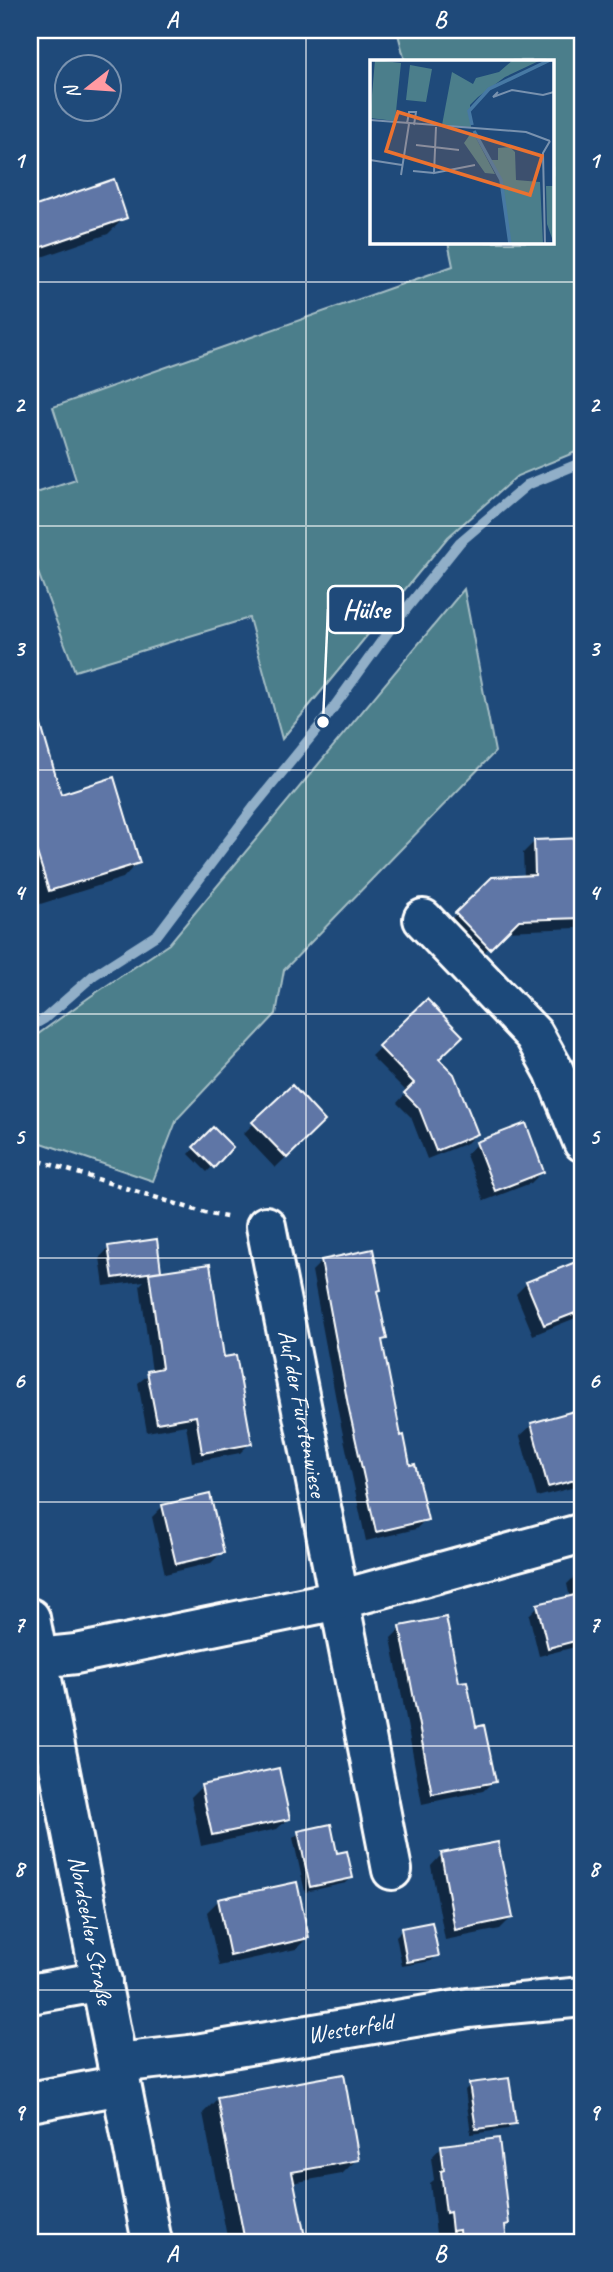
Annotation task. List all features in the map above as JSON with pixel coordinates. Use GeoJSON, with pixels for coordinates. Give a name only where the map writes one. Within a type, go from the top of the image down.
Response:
{"type":"FeatureCollection","features":[{"type":"Feature","properties":{"kind":"street"},"geometry":{"type":"LineString","coordinates":[[423,919],[534,1035],[554,1072],[583,1142]]}},
{"type":"Feature","properties":{"kind":"street","name":"Auf der Fürstenwiese"},"geometry":{"type":"LineString","coordinates":[[266,1226],[392,1870]]}},
{"type":"Feature","properties":{"kind":"street"},"geometry":{"type":"LineString","coordinates":[[38,1658],[76,1654],[338,1600],[583,1533]]}},
{"type":"Feature","properties":{"kind":"street","name":"Nordsehler Straße"},"geometry":{"type":"LineString","coordinates":[[30,1618],[152,2242]]}},
{"type":"Feature","properties":{"kind":"street"},"geometry":{"type":"LineString","coordinates":[[30,1994],[102,1981]]}},
{"type":"Feature","properties":{"kind":"street","name":"Westerfeld"},"geometry":{"type":"LineString","coordinates":[[30,2102],[119,2074],[190,2056],[468,2008],[583,1997]]}},
{"type":"Feature","properties":{"kind":"path"},"geometry":{"type":"LineString","coordinates":[[30,1158],[205,1213],[266,1226]]}},
{"type":"Feature","properties":{"kind":"green space"},"geometry":{"type":"Polygon","coordinates":[[[397,30],[583,30],[583,449],[517,476],[448,537],[282,739],[249,618],[75,671],[30,551],[30,495],[76,480],[53,407],[453,266],[448,243],[554,243],[554,60],[405,60],[397,30]]]}},
{"type":"Feature","properties":{"kind":"green space"},"geometry":{"type":"Polygon","coordinates":[[[464,589],[495,752],[284,970],[276,1014],[177,1119],[153,1181],[30,1139],[30,1040],[169,944],[464,589]]]}},
{"type":"Feature","properties":{"kind":"building"},"geometry":{"type":"Polygon","coordinates":[[[114,179],[127,218],[30,251],[30,208],[114,179]]]}},
{"type":"Feature","properties":{"kind":"building"},"geometry":{"type":"Polygon","coordinates":[[[38,715],[61,794],[114,777],[140,863],[49,891],[30,830],[30,716],[38,715]]]}},
{"type":"Feature","properties":{"kind":"building"},"geometry":{"type":"Polygon","coordinates":[[[583,838],[583,918],[519,920],[490,949],[455,913],[492,877],[535,875],[534,840],[583,838]]]}},
{"type":"Feature","properties":{"kind":"building"},"geometry":{"type":"Polygon","coordinates":[[[427,999],[463,1036],[439,1059],[454,1074],[478,1134],[436,1151],[419,1108],[404,1093],[414,1083],[378,1046],[427,999]]]}},
{"type":"Feature","properties":{"kind":"building"},"geometry":{"type":"Polygon","coordinates":[[[292,1085],[325,1121],[287,1158],[252,1122],[292,1085]]]}},
{"type":"Feature","properties":{"kind":"building"},"geometry":{"type":"Polygon","coordinates":[[[526,1123],[544,1172],[495,1191],[476,1142],[526,1123]]]}},
{"type":"Feature","properties":{"kind":"building"},"geometry":{"type":"Polygon","coordinates":[[[213,1127],[233,1147],[214,1168],[193,1147],[213,1127]]]}},
{"type":"Feature","properties":{"kind":"building"},"geometry":{"type":"Polygon","coordinates":[[[157,1239],[161,1271],[113,1278],[108,1246],[157,1239]]]}},
{"type":"Feature","properties":{"kind":"building"},"geometry":{"type":"Polygon","coordinates":[[[373,1249],[381,1290],[377,1291],[387,1339],[382,1340],[401,1436],[404,1435],[410,1465],[415,1464],[428,1520],[376,1532],[348,1405],[321,1260],[373,1249]]]}},
{"type":"Feature","properties":{"kind":"building"},"geometry":{"type":"Polygon","coordinates":[[[583,1259],[583,1310],[544,1325],[526,1282],[583,1259]]]}},
{"type":"Feature","properties":{"kind":"building"},"geometry":{"type":"Polygon","coordinates":[[[210,1264],[224,1357],[236,1355],[252,1444],[202,1453],[196,1416],[157,1423],[147,1371],[162,1368],[149,1273],[210,1264]]]}},
{"type":"Feature","properties":{"kind":"building"},"geometry":{"type":"Polygon","coordinates":[[[574,1411],[583,1444],[583,1478],[548,1487],[531,1423],[574,1411]]]}},
{"type":"Feature","properties":{"kind":"building"},"geometry":{"type":"Polygon","coordinates":[[[210,1494],[224,1553],[176,1564],[162,1505],[210,1494]]]}},
{"type":"Feature","properties":{"kind":"building"},"geometry":{"type":"Polygon","coordinates":[[[583,1593],[583,1639],[548,1648],[537,1604],[583,1593]]]}},
{"type":"Feature","properties":{"kind":"building"},"geometry":{"type":"Polygon","coordinates":[[[446,1617],[459,1682],[467,1681],[476,1727],[484,1725],[496,1782],[432,1794],[400,1626],[446,1617]]]}},
{"type":"Feature","properties":{"kind":"building"},"geometry":{"type":"Polygon","coordinates":[[[279,1768],[290,1819],[212,1835],[201,1785],[279,1768]]]}},
{"type":"Feature","properties":{"kind":"building"},"geometry":{"type":"Polygon","coordinates":[[[331,1824],[337,1853],[347,1851],[353,1878],[310,1887],[298,1831],[331,1824]]]}},
{"type":"Feature","properties":{"kind":"building"},"geometry":{"type":"Polygon","coordinates":[[[498,1842],[513,1918],[455,1930],[441,1853],[498,1842]]]}},
{"type":"Feature","properties":{"kind":"building"},"geometry":{"type":"Polygon","coordinates":[[[297,1882],[309,1938],[230,1956],[218,1899],[297,1882]]]}},
{"type":"Feature","properties":{"kind":"building"},"geometry":{"type":"Polygon","coordinates":[[[432,1922],[439,1956],[407,1962],[401,1928],[432,1922]]]}},
{"type":"Feature","properties":{"kind":"building"},"geometry":{"type":"Polygon","coordinates":[[[344,2074],[359,2160],[292,2172],[306,2242],[245,2242],[217,2097],[344,2074]]]}},
{"type":"Feature","properties":{"kind":"building"},"geometry":{"type":"Polygon","coordinates":[[[509,2078],[516,2124],[476,2129],[469,2083],[509,2078]]]}},
{"type":"Feature","properties":{"kind":"building"},"geometry":{"type":"Polygon","coordinates":[[[499,2138],[509,2224],[505,2225],[507,2242],[460,2242],[459,2230],[452,2231],[450,2212],[446,2213],[441,2145],[499,2138]]]}},
{"type":"Feature","properties":{"kind":"waterway"},"geometry":{"type":"LineString","coordinates":[[30,1027],[44,1019],[94,975],[158,934],[253,808],[323,722],[391,628],[460,542],[527,485],[583,462]]}},
{"type":"Feature","properties":{"kind":"place","name":"Hülse"},"geometry":{"type":"Point","coordinates":[323,722]}}]}
